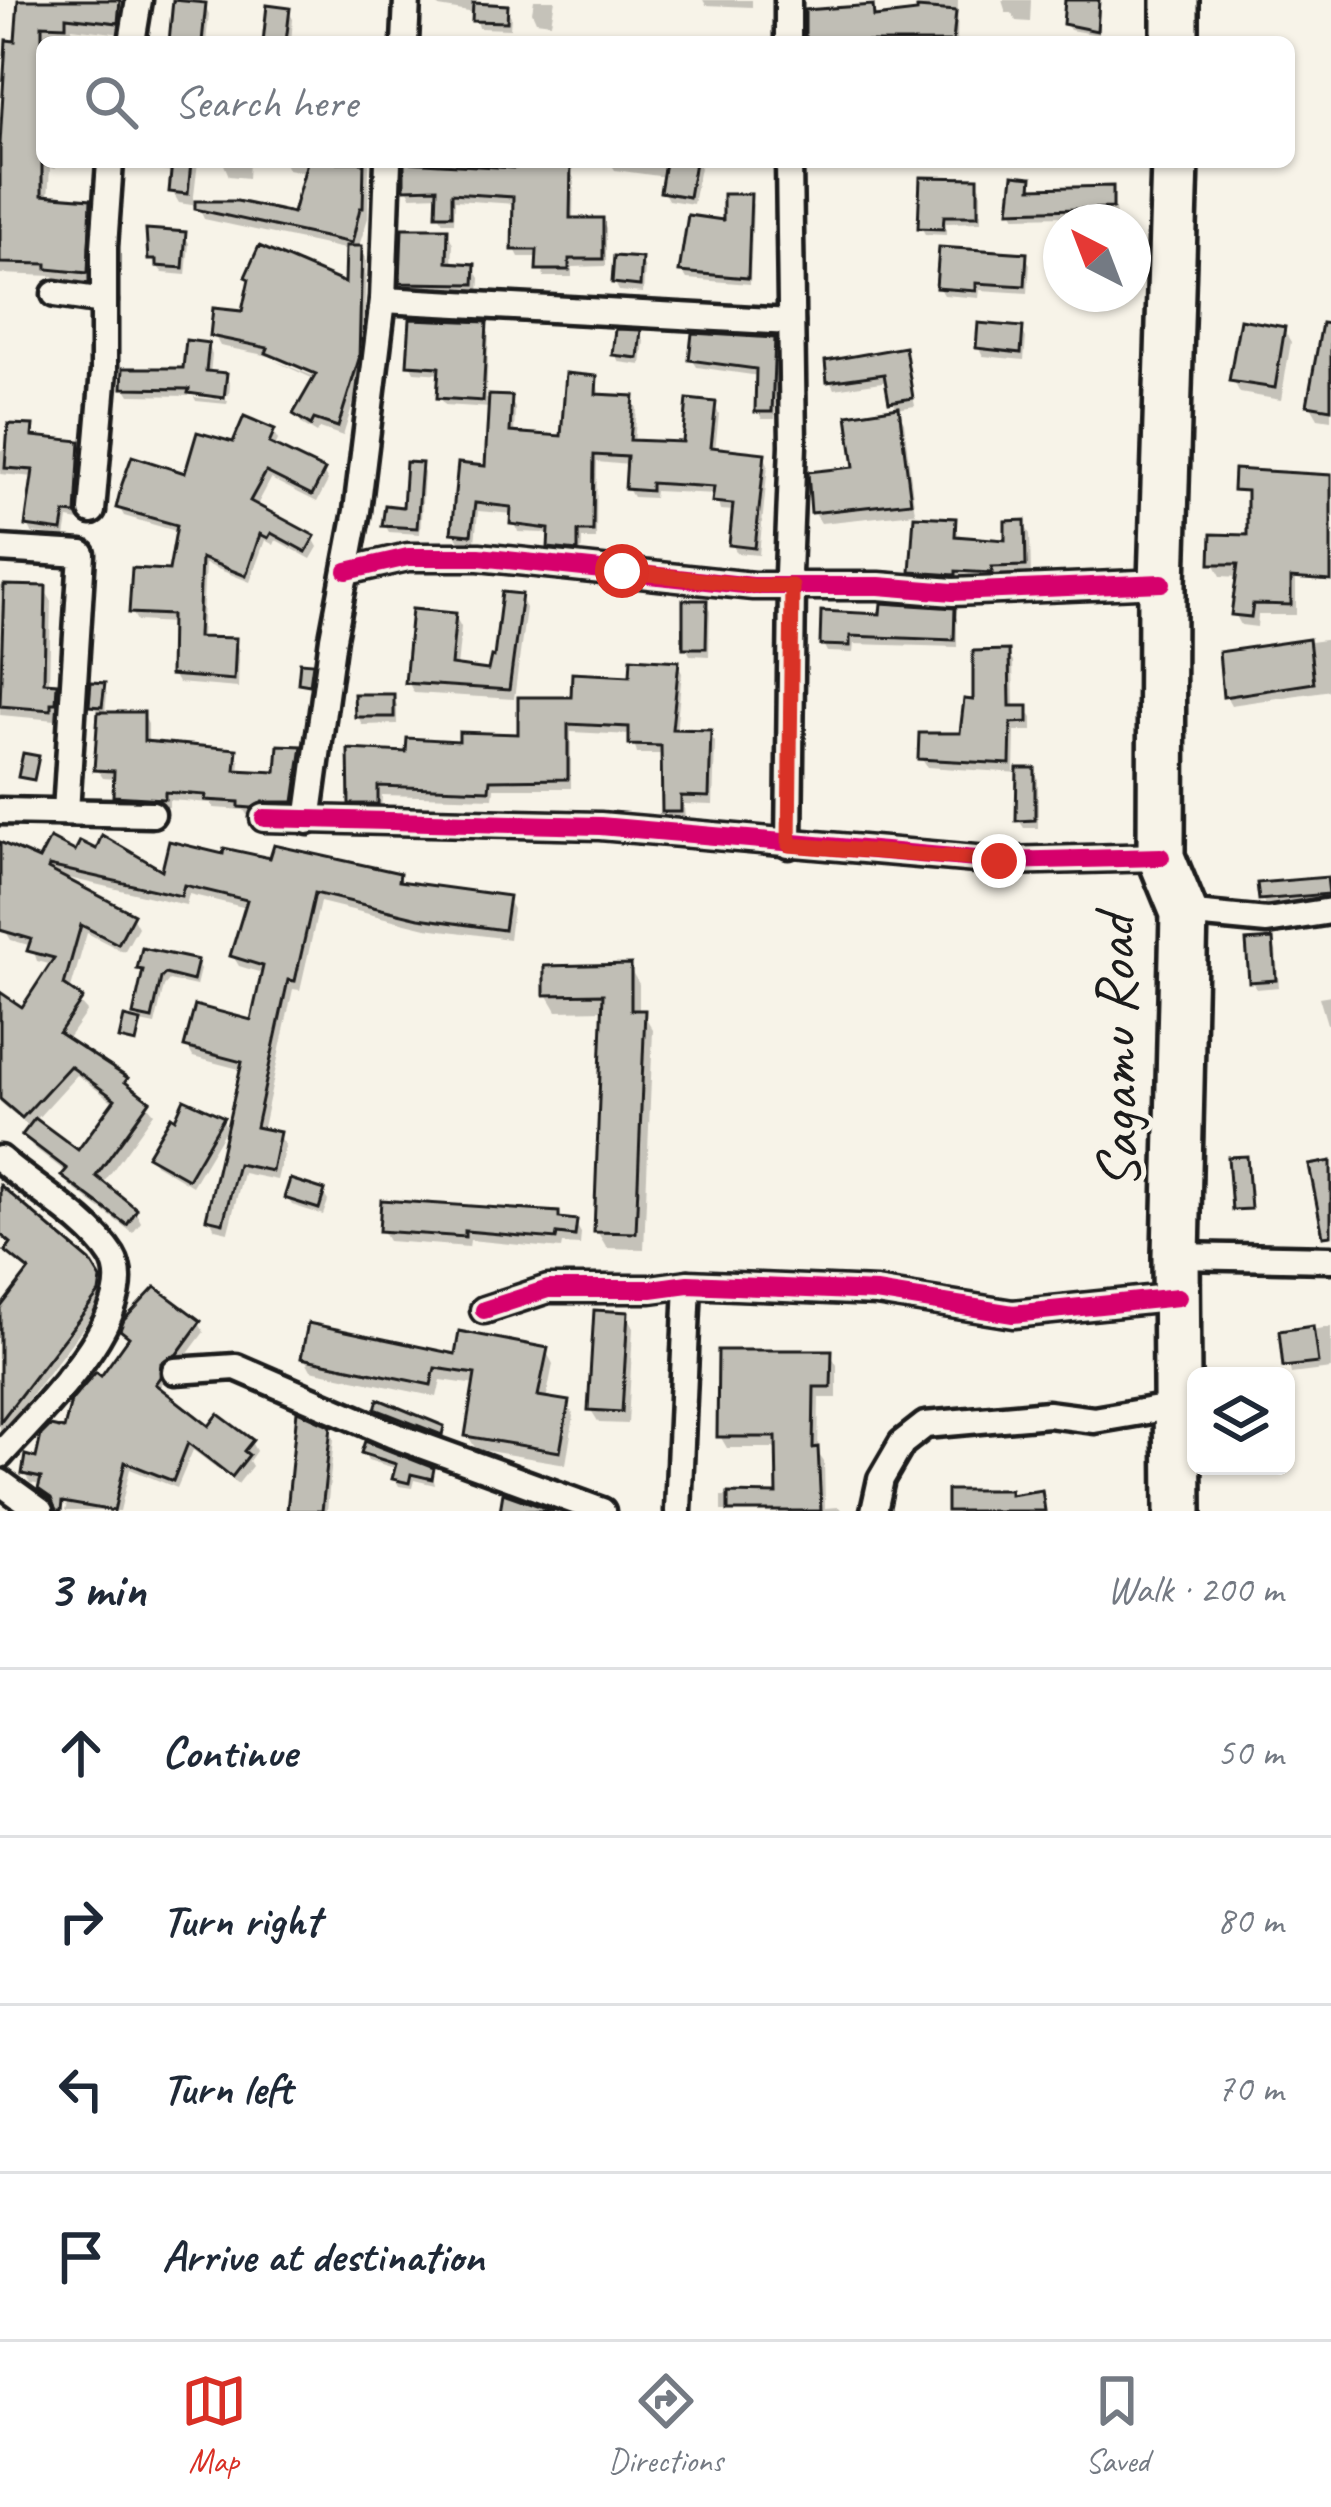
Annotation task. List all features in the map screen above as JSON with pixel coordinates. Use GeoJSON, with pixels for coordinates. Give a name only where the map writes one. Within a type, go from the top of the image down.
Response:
{"type":"FeatureCollection","features":[{"type":"Feature","properties":{"kind":"highway"},"geometry":{"type":"LineString","coordinates":[[1175,0],[1175,36]]}},
{"type":"Feature","properties":{"kind":"highway","name":"Sagamu Road"},"geometry":{"type":"LineString","coordinates":[[1175,168],[1162,583],[1161,857],[1184,914],[1178,1511]]}},
{"type":"Feature","properties":{"kind":"street"},"geometry":{"type":"LineString","coordinates":[[133,36],[139,0]]}},
{"type":"Feature","properties":{"kind":"street"},"geometry":{"type":"LineString","coordinates":[[405,36],[407,0]]}},
{"type":"Feature","properties":{"kind":"street"},"geometry":{"type":"LineString","coordinates":[[788,0],[788,36]]}},
{"type":"Feature","properties":{"kind":"street"},"geometry":{"type":"LineString","coordinates":[[92,511],[104,371],[110,168]]}},
{"type":"Feature","properties":{"kind":"street"},"geometry":{"type":"LineString","coordinates":[[308,821],[383,300],[388,168]]}},
{"type":"Feature","properties":{"kind":"street"},"geometry":{"type":"LineString","coordinates":[[789,168],[793,445],[788,573],[792,586],[789,845]]}},
{"type":"Feature","properties":{"kind":"street"},"geometry":{"type":"LineString","coordinates":[[55,294],[104,302]]}},
{"type":"Feature","properties":{"kind":"street"},"geometry":{"type":"LineString","coordinates":[[383,300],[790,322]]}},
{"type":"Feature","properties":{"kind":"street"},"geometry":{"type":"LineString","coordinates":[[0,549],[82,554],[66,812]]}},
{"type":"Feature","properties":{"kind":"street"},"geometry":{"type":"LineString","coordinates":[[347,571],[408,557],[479,557],[754,586],[879,586],[953,592],[1162,583]]}},
{"type":"Feature","properties":{"kind":"street"},"geometry":{"type":"LineString","coordinates":[[0,811],[152,814]]}},
{"type":"Feature","properties":{"kind":"street"},"geometry":{"type":"LineString","coordinates":[[264,818],[600,826],[999,861],[1161,857]]}},
{"type":"Feature","properties":{"kind":"street"},"geometry":{"type":"LineString","coordinates":[[1184,914],[1267,921],[1331,910]]}},
{"type":"Feature","properties":{"kind":"street"},"geometry":{"type":"LineString","coordinates":[[0,1159],[84,1227],[112,1256],[120,1280],[116,1304],[104,1328],[0,1456]]}},
{"type":"Feature","properties":{"kind":"street"},"geometry":{"type":"LineString","coordinates":[[484,1310],[548,1289],[688,1284],[876,1292],[1013,1314],[1177,1277],[1331,1259]]}},
{"type":"Feature","properties":{"kind":"street"},"geometry":{"type":"LineString","coordinates":[[678,1511],[688,1284]]}},
{"type":"Feature","properties":{"kind":"street"},"geometry":{"type":"LineString","coordinates":[[176,1371],[236,1367],[392,1435],[602,1511]]}},
{"type":"Feature","properties":{"kind":"street"},"geometry":{"type":"LineString","coordinates":[[874,1511],[881,1479],[902,1443],[925,1426],[1048,1414],[1094,1420],[1176,1406]]}},
{"type":"Feature","properties":{"kind":"street"},"geometry":{"type":"LineString","coordinates":[[0,1482],[40,1511]]}},
{"type":"Feature","properties":{"kind":"building"},"geometry":{"type":"Polygon","coordinates":[[[18,0],[120,0],[118,23],[66,17],[66,26],[42,25],[42,36],[36,36],[36,168],[42,168],[42,195],[91,199],[88,273],[47,269],[47,264],[0,263],[6,40],[15,41],[18,0]]]}},
{"type":"Feature","properties":{"kind":"building"},"geometry":{"type":"Polygon","coordinates":[[[173,0],[206,3],[203,36],[170,36],[173,0]]]}},
{"type":"Feature","properties":{"kind":"building"},"geometry":{"type":"Polygon","coordinates":[[[1065,0],[1099,0],[1097,31],[1063,24],[1065,0]]]}},
{"type":"Feature","properties":{"kind":"building"},"geometry":{"type":"Polygon","coordinates":[[[473,3],[508,5],[507,22],[472,21],[473,3]]]}},
{"type":"Feature","properties":{"kind":"building"},"geometry":{"type":"Polygon","coordinates":[[[267,5],[290,8],[287,36],[264,36],[267,5]]]}},
{"type":"Feature","properties":{"kind":"building"},"geometry":{"type":"Polygon","coordinates":[[[873,5],[874,17],[917,12],[917,8],[956,11],[954,36],[805,36],[805,10],[873,5]]]}},
{"type":"Feature","properties":{"kind":"building"},"geometry":{"type":"Polygon","coordinates":[[[171,168],[190,168],[188,194],[169,192],[171,168]]]}},
{"type":"Feature","properties":{"kind":"building"},"geometry":{"type":"Polygon","coordinates":[[[305,168],[364,168],[363,208],[352,243],[195,209],[195,201],[237,201],[293,213],[305,168]]]}},
{"type":"Feature","properties":{"kind":"building"},"geometry":{"type":"Polygon","coordinates":[[[404,168],[571,168],[570,218],[603,218],[603,259],[569,259],[569,270],[536,270],[537,250],[512,250],[513,197],[452,193],[452,215],[436,215],[437,188],[404,189],[404,168]]]}},
{"type":"Feature","properties":{"kind":"building"},"geometry":{"type":"Polygon","coordinates":[[[664,168],[694,168],[689,197],[660,192],[664,168]]]}},
{"type":"Feature","properties":{"kind":"building"},"geometry":{"type":"Polygon","coordinates":[[[1013,175],[1032,177],[1031,188],[1113,186],[1113,204],[1043,204],[1043,210],[1009,211],[1013,175]]]}},
{"type":"Feature","properties":{"kind":"building"},"geometry":{"type":"Polygon","coordinates":[[[920,177],[978,178],[978,216],[944,216],[943,229],[918,228],[920,177]]]}},
{"type":"Feature","properties":{"kind":"building"},"geometry":{"type":"Polygon","coordinates":[[[723,194],[751,194],[748,278],[679,272],[688,215],[723,220],[723,194]]]}},
{"type":"Feature","properties":{"kind":"building"},"geometry":{"type":"Polygon","coordinates":[[[402,228],[448,228],[447,262],[475,264],[474,284],[400,283],[402,228]]]}},
{"type":"Feature","properties":{"kind":"building"},"geometry":{"type":"Polygon","coordinates":[[[146,229],[186,232],[183,268],[156,266],[156,260],[148,260],[146,229]]]}},
{"type":"Feature","properties":{"kind":"building"},"geometry":{"type":"Polygon","coordinates":[[[259,246],[345,283],[346,246],[362,246],[359,359],[338,427],[314,419],[311,425],[293,414],[316,374],[266,353],[268,348],[210,336],[213,308],[242,311],[249,279],[245,277],[259,246]]]}},
{"type":"Feature","properties":{"kind":"building"},"geometry":{"type":"Polygon","coordinates":[[[939,247],[1027,253],[1025,286],[976,283],[976,291],[936,288],[939,247]]]}},
{"type":"Feature","properties":{"kind":"building"},"geometry":{"type":"Polygon","coordinates":[[[614,256],[642,258],[640,286],[612,283],[614,256]]]}},
{"type":"Feature","properties":{"kind":"building"},"geometry":{"type":"Polygon","coordinates":[[[410,319],[487,322],[483,401],[437,398],[439,367],[407,365],[410,319]]]}},
{"type":"Feature","properties":{"kind":"building"},"geometry":{"type":"Polygon","coordinates":[[[1240,319],[1285,327],[1275,388],[1229,381],[1240,319]]]}},
{"type":"Feature","properties":{"kind":"building"},"geometry":{"type":"Polygon","coordinates":[[[978,323],[1023,327],[1021,353],[976,348],[978,323]]]}},
{"type":"Feature","properties":{"kind":"building"},"geometry":{"type":"Polygon","coordinates":[[[1322,323],[1331,324],[1331,409],[1307,405],[1322,323]]]}},
{"type":"Feature","properties":{"kind":"building"},"geometry":{"type":"Polygon","coordinates":[[[615,329],[641,330],[638,358],[612,355],[615,329]]]}},
{"type":"Feature","properties":{"kind":"building"},"geometry":{"type":"Polygon","coordinates":[[[692,333],[775,338],[772,412],[755,412],[756,369],[689,360],[692,333]]]}},
{"type":"Feature","properties":{"kind":"building"},"geometry":{"type":"Polygon","coordinates":[[[186,340],[209,343],[206,371],[227,373],[224,398],[188,393],[189,389],[122,388],[123,368],[183,368],[186,340]]]}},
{"type":"Feature","properties":{"kind":"building"},"geometry":{"type":"Polygon","coordinates":[[[905,347],[913,398],[889,402],[884,374],[827,382],[825,361],[905,347]]]}},
{"type":"Feature","properties":{"kind":"building"},"geometry":{"type":"Polygon","coordinates":[[[566,373],[597,376],[596,394],[634,396],[630,440],[683,442],[687,399],[716,402],[711,447],[765,453],[755,548],[729,545],[733,504],[712,502],[714,487],[651,483],[651,491],[625,489],[627,457],[594,455],[593,531],[578,531],[578,551],[548,548],[549,529],[510,524],[511,507],[475,503],[471,535],[451,533],[458,463],[485,466],[489,395],[512,396],[510,432],[561,436],[566,373]]]}},
{"type":"Feature","properties":{"kind":"building"},"geometry":{"type":"Polygon","coordinates":[[[899,407],[911,502],[811,513],[808,472],[854,467],[847,415],[899,407]]]}},
{"type":"Feature","properties":{"kind":"building"},"geometry":{"type":"Polygon","coordinates":[[[244,416],[275,429],[269,443],[325,470],[312,495],[266,472],[250,501],[315,536],[306,552],[271,533],[268,538],[260,534],[246,576],[201,558],[198,637],[236,638],[234,680],[170,675],[171,615],[129,613],[132,568],[169,570],[177,525],[116,508],[122,484],[132,456],[185,473],[197,432],[233,442],[244,416]]]}},
{"type":"Feature","properties":{"kind":"building"},"geometry":{"type":"Polygon","coordinates":[[[8,424],[33,425],[32,436],[80,441],[76,514],[65,513],[62,531],[25,526],[33,470],[5,468],[8,424]]]}},
{"type":"Feature","properties":{"kind":"building"},"geometry":{"type":"Polygon","coordinates":[[[406,462],[422,463],[417,528],[382,526],[385,505],[403,507],[406,462]]]}},
{"type":"Feature","properties":{"kind":"building"},"geometry":{"type":"Polygon","coordinates":[[[1234,469],[1331,475],[1331,581],[1291,578],[1291,605],[1253,604],[1251,617],[1231,615],[1238,564],[1210,564],[1211,534],[1247,535],[1247,491],[1233,490],[1234,469]]]}},
{"type":"Feature","properties":{"kind":"building"},"geometry":{"type":"Polygon","coordinates":[[[914,516],[956,518],[955,536],[1005,540],[1005,521],[1025,520],[1026,566],[992,567],[992,573],[956,571],[956,575],[910,572],[914,516]]]}},
{"type":"Feature","properties":{"kind":"building"},"geometry":{"type":"Polygon","coordinates":[[[4,585],[46,586],[44,682],[57,683],[51,710],[0,706],[4,585]]]}},
{"type":"Feature","properties":{"kind":"building"},"geometry":{"type":"Polygon","coordinates":[[[502,592],[522,594],[509,690],[405,683],[412,609],[456,613],[451,665],[488,670],[494,657],[502,592]]]}},
{"type":"Feature","properties":{"kind":"building"},"geometry":{"type":"Polygon","coordinates":[[[683,600],[707,600],[706,648],[683,648],[683,600]]]}},
{"type":"Feature","properties":{"kind":"building"},"geometry":{"type":"Polygon","coordinates":[[[881,603],[955,608],[954,640],[850,636],[850,646],[820,645],[821,611],[880,614],[881,603]]]}},
{"type":"Feature","properties":{"kind":"building"},"geometry":{"type":"Polygon","coordinates":[[[1309,639],[1314,683],[1223,697],[1219,652],[1309,639]]]}},
{"type":"Feature","properties":{"kind":"building"},"geometry":{"type":"Polygon","coordinates":[[[1009,650],[1010,706],[1028,706],[1028,722],[1011,723],[1010,764],[918,759],[919,733],[960,733],[964,699],[973,700],[973,651],[1009,650]]]}},
{"type":"Feature","properties":{"kind":"building"},"geometry":{"type":"Polygon","coordinates":[[[631,658],[679,661],[672,729],[711,730],[709,797],[681,796],[681,812],[662,812],[661,746],[629,745],[629,727],[568,724],[568,779],[490,780],[489,790],[378,786],[378,804],[349,804],[348,749],[406,752],[407,738],[459,741],[459,732],[518,734],[518,697],[571,697],[572,673],[630,676],[631,658]]]}},
{"type":"Feature","properties":{"kind":"building"},"geometry":{"type":"Polygon","coordinates":[[[300,662],[313,663],[310,685],[298,683],[300,662]]]}},
{"type":"Feature","properties":{"kind":"building"},"geometry":{"type":"Polygon","coordinates":[[[91,682],[105,683],[102,707],[89,706],[91,682]]]}},
{"type":"Feature","properties":{"kind":"building"},"geometry":{"type":"Polygon","coordinates":[[[354,694],[394,694],[394,717],[355,717],[354,694]]]}},
{"type":"Feature","properties":{"kind":"building"},"geometry":{"type":"Polygon","coordinates":[[[98,712],[144,712],[144,741],[237,749],[235,770],[276,772],[278,745],[302,746],[294,802],[263,802],[252,808],[239,807],[239,802],[205,800],[206,795],[113,796],[114,771],[94,770],[98,712]]]}},
{"type":"Feature","properties":{"kind":"building"},"geometry":{"type":"Polygon","coordinates":[[[23,753],[39,756],[34,780],[18,777],[23,753]]]}},
{"type":"Feature","properties":{"kind":"building"},"geometry":{"type":"Polygon","coordinates":[[[1017,768],[1035,768],[1035,820],[1016,821],[1017,768]]]}},
{"type":"Feature","properties":{"kind":"building"},"geometry":{"type":"Polygon","coordinates":[[[102,835],[162,870],[169,841],[223,854],[224,848],[270,858],[274,845],[400,873],[399,881],[509,896],[504,930],[419,918],[315,893],[295,981],[288,980],[256,1127],[280,1132],[272,1171],[238,1164],[223,1223],[206,1219],[242,1062],[184,1047],[195,1005],[251,1020],[263,966],[230,956],[247,900],[184,885],[181,896],[49,866],[134,914],[118,944],[81,925],[64,985],[83,998],[59,1033],[128,1078],[125,1082],[150,1101],[96,1176],[137,1209],[127,1225],[61,1176],[67,1169],[22,1135],[35,1118],[78,1150],[115,1099],[70,1066],[22,1118],[0,1099],[0,992],[22,1007],[54,958],[27,951],[31,939],[0,930],[0,842],[39,859],[50,838],[75,851],[80,841],[96,849],[102,835]]]}},
{"type":"Feature","properties":{"kind":"building"},"geometry":{"type":"Polygon","coordinates":[[[1327,877],[1329,894],[1259,900],[1257,883],[1327,877]]]}},
{"type":"Feature","properties":{"kind":"building"},"geometry":{"type":"Polygon","coordinates":[[[1273,939],[1276,980],[1249,982],[1246,941],[1273,939]]]}},
{"type":"Feature","properties":{"kind":"building"},"geometry":{"type":"Polygon","coordinates":[[[142,948],[198,960],[193,981],[165,974],[161,978],[152,1019],[133,1015],[143,970],[137,969],[142,948]]]}},
{"type":"Feature","properties":{"kind":"building"},"geometry":{"type":"Polygon","coordinates":[[[631,964],[631,1010],[645,1010],[636,1233],[594,1232],[603,994],[544,995],[544,966],[631,964]]]}},
{"type":"Feature","properties":{"kind":"building"},"geometry":{"type":"Polygon","coordinates":[[[124,1017],[141,1021],[136,1043],[119,1039],[124,1017]]]}},
{"type":"Feature","properties":{"kind":"building"},"geometry":{"type":"Polygon","coordinates":[[[184,1099],[224,1117],[188,1179],[147,1156],[184,1099]]]}},
{"type":"Feature","properties":{"kind":"building"},"geometry":{"type":"Polygon","coordinates":[[[1247,1156],[1251,1209],[1232,1210],[1228,1157],[1247,1156]]]}},
{"type":"Feature","properties":{"kind":"building"},"geometry":{"type":"Polygon","coordinates":[[[1331,1161],[1331,1235],[1323,1236],[1309,1165],[1331,1161]]]}},
{"type":"Feature","properties":{"kind":"building"},"geometry":{"type":"Polygon","coordinates":[[[290,1179],[325,1190],[319,1209],[284,1198],[290,1179]]]}},
{"type":"Feature","properties":{"kind":"building"},"geometry":{"type":"Polygon","coordinates":[[[0,1185],[90,1261],[101,1279],[99,1293],[0,1422],[0,1308],[29,1270],[5,1251],[11,1243],[0,1234],[0,1185]]]}},
{"type":"Feature","properties":{"kind":"building"},"geometry":{"type":"Polygon","coordinates":[[[381,1200],[559,1212],[559,1218],[577,1220],[575,1236],[557,1234],[556,1239],[465,1231],[465,1237],[379,1231],[381,1200]]]}},
{"type":"Feature","properties":{"kind":"building"},"geometry":{"type":"Polygon","coordinates":[[[155,1287],[201,1321],[177,1354],[161,1363],[155,1384],[209,1426],[218,1414],[253,1440],[244,1451],[249,1455],[232,1477],[188,1443],[173,1481],[125,1462],[114,1511],[62,1502],[61,1511],[56,1511],[51,1498],[38,1489],[41,1478],[22,1474],[25,1455],[36,1458],[41,1435],[50,1426],[64,1429],[71,1401],[96,1372],[101,1376],[129,1337],[120,1330],[124,1320],[155,1287]]]}},
{"type":"Feature","properties":{"kind":"building"},"geometry":{"type":"Polygon","coordinates":[[[594,1310],[628,1312],[622,1412],[588,1410],[594,1310]]]}},
{"type":"Feature","properties":{"kind":"building"},"geometry":{"type":"Polygon","coordinates":[[[308,1323],[455,1354],[459,1331],[548,1348],[538,1396],[569,1401],[560,1452],[465,1436],[475,1374],[435,1368],[431,1385],[301,1358],[308,1323]]]}},
{"type":"Feature","properties":{"kind":"building"},"geometry":{"type":"Polygon","coordinates":[[[1313,1326],[1318,1363],[1283,1367],[1279,1331],[1313,1326]]]}},
{"type":"Feature","properties":{"kind":"building"},"geometry":{"type":"Polygon","coordinates":[[[718,1350],[832,1350],[831,1387],[814,1387],[813,1448],[818,1447],[821,1511],[728,1511],[728,1493],[777,1494],[776,1437],[717,1437],[718,1350]]]}},
{"type":"Feature","properties":{"kind":"building"},"geometry":{"type":"Polygon","coordinates":[[[378,1399],[444,1426],[442,1435],[375,1409],[378,1399]]]}},
{"type":"Feature","properties":{"kind":"building"},"geometry":{"type":"Polygon","coordinates":[[[297,1411],[331,1426],[322,1511],[287,1511],[297,1411]]]}},
{"type":"Feature","properties":{"kind":"building"},"geometry":{"type":"Polygon","coordinates":[[[365,1441],[434,1468],[432,1479],[411,1474],[409,1483],[392,1479],[396,1464],[361,1453],[365,1441]]]}},
{"type":"Feature","properties":{"kind":"building"},"geometry":{"type":"Polygon","coordinates":[[[947,1490],[1010,1490],[1010,1495],[1042,1490],[1045,1511],[947,1511],[947,1490]]]}},
{"type":"Feature","properties":{"kind":"building"},"geometry":{"type":"Polygon","coordinates":[[[503,1493],[554,1511],[500,1511],[503,1493]]]}},
{"type":"Feature","properties":{"kind":"cycle path"},"geometry":{"type":"LineString","coordinates":[[347,571],[408,557],[479,557],[753,586],[879,586],[953,592],[1162,583]]}},
{"type":"Feature","properties":{"kind":"cycle path"},"geometry":{"type":"LineString","coordinates":[[264,818],[600,826],[999,861],[1161,857]]}},
{"type":"Feature","properties":{"kind":"cycle path"},"geometry":{"type":"LineString","coordinates":[[484,1310],[548,1289],[651,1289],[688,1284],[876,1292],[1013,1314],[1178,1297]]}},
{"type":"Feature","properties":{"kind":"route"},"geometry":{"type":"LineString","coordinates":[[622,571],[792,586],[789,845],[999,861]]}}]}
